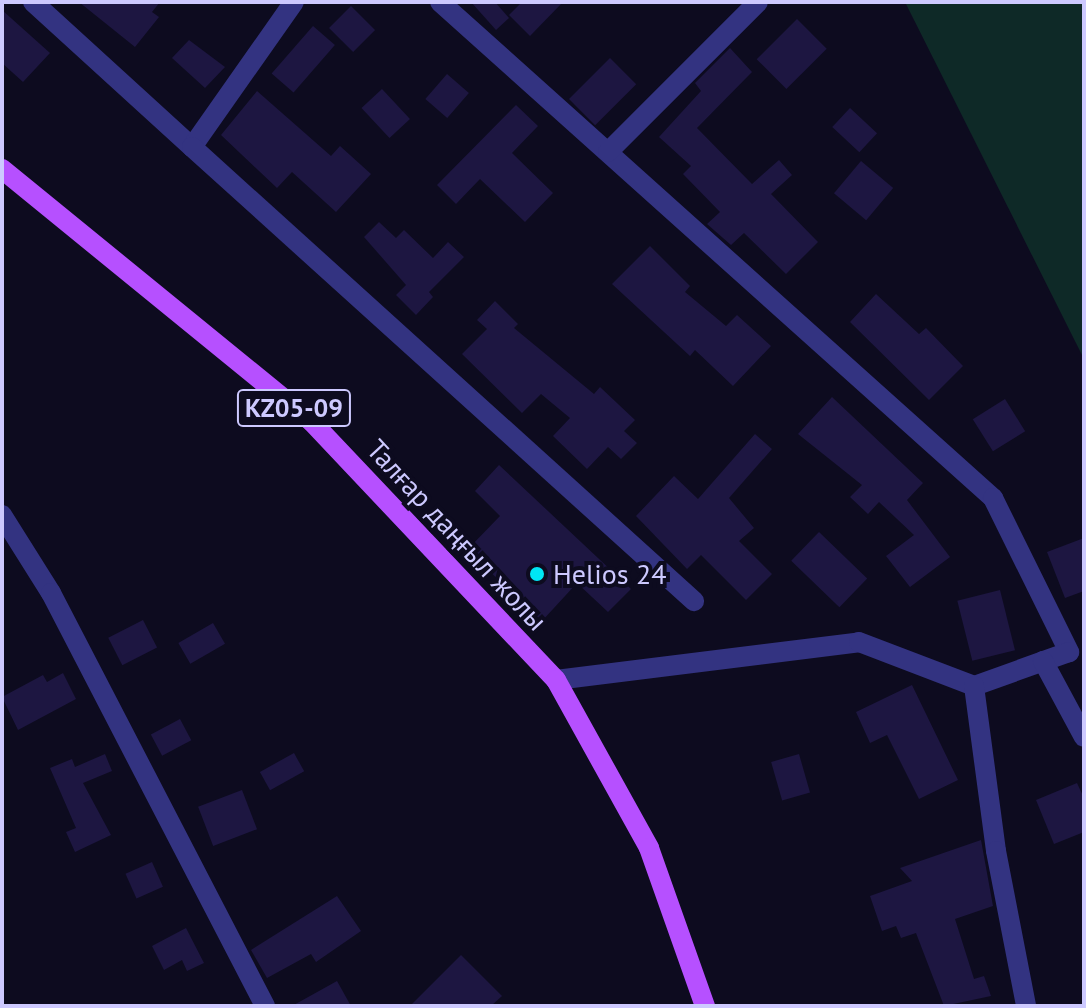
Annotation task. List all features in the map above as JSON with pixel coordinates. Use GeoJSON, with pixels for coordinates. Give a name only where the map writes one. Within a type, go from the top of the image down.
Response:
{"type":"FeatureCollection","features":[{"type":"Feature","properties":{"kind":"main road","name":"Талғар даңғыл жолы"},"geometry":{"type":"LineString","coordinates":[[2,169],[312,422],[556,680],[649,848],[705,1006]]}},
{"type":"Feature","properties":{"kind":"street"},"geometry":{"type":"LineString","coordinates":[[33,2],[694,601]]}},
{"type":"Feature","properties":{"kind":"street"},"geometry":{"type":"LineString","coordinates":[[192,147],[294,2]]}},
{"type":"Feature","properties":{"kind":"street"},"geometry":{"type":"LineString","coordinates":[[440,2],[993,498],[1069,652],[974,686],[859,642],[556,680]]}},
{"type":"Feature","properties":{"kind":"street"},"geometry":{"type":"LineString","coordinates":[[608,152],[758,2]]}},
{"type":"Feature","properties":{"kind":"street"},"geometry":{"type":"LineString","coordinates":[[2,515],[51,593],[265,1006]]}},
{"type":"Feature","properties":{"kind":"street"},"geometry":{"type":"LineString","coordinates":[[1043,661],[1084,737]]}},
{"type":"Feature","properties":{"kind":"street"},"geometry":{"type":"LineString","coordinates":[[974,686],[996,851],[1026,1006]]}},
{"type":"Feature","properties":{"kind":"green space"},"geometry":{"type":"Polygon","coordinates":[[[905,2],[1084,2],[1084,359],[905,2]]]}},
{"type":"Feature","properties":{"kind":"building"},"geometry":{"type":"Polygon","coordinates":[[[79,2],[160,2],[152,12],[159,17],[135,47],[79,2]]]}},
{"type":"Feature","properties":{"kind":"building"},"geometry":{"type":"Polygon","coordinates":[[[471,2],[495,2],[509,18],[496,30],[471,2]]]}},
{"type":"Feature","properties":{"kind":"building"},"geometry":{"type":"Polygon","coordinates":[[[522,2],[563,2],[530,36],[509,15],[522,2]]]}},
{"type":"Feature","properties":{"kind":"building"},"geometry":{"type":"Polygon","coordinates":[[[351,6],[375,30],[353,52],[329,28],[351,6]]]}},
{"type":"Feature","properties":{"kind":"building"},"geometry":{"type":"Polygon","coordinates":[[[2,10],[50,53],[23,82],[2,63],[2,10]]]}},
{"type":"Feature","properties":{"kind":"building"},"geometry":{"type":"Polygon","coordinates":[[[797,19],[827,49],[786,89],[757,59],[797,19]]]}},
{"type":"Feature","properties":{"kind":"building"},"geometry":{"type":"Polygon","coordinates":[[[313,26],[335,45],[294,93],[272,74],[313,26]]]}},
{"type":"Feature","properties":{"kind":"building"},"geometry":{"type":"Polygon","coordinates":[[[189,40],[225,67],[205,88],[172,58],[189,40]]]}},
{"type":"Feature","properties":{"kind":"building"},"geometry":{"type":"Polygon","coordinates":[[[730,48],[752,72],[697,128],[752,184],[779,160],[792,175],[771,194],[818,242],[786,274],[744,233],[731,245],[707,224],[720,212],[683,174],[691,166],[659,137],[701,91],[695,83],[730,48]]]}},
{"type":"Feature","properties":{"kind":"building"},"geometry":{"type":"Polygon","coordinates":[[[610,58],[636,84],[595,125],[569,99],[610,58]]]}},
{"type":"Feature","properties":{"kind":"building"},"geometry":{"type":"Polygon","coordinates":[[[447,74],[469,93],[447,118],[425,99],[447,74]]]}},
{"type":"Feature","properties":{"kind":"building"},"geometry":{"type":"Polygon","coordinates":[[[382,89],[410,119],[389,138],[362,108],[382,89]]]}},
{"type":"Feature","properties":{"kind":"building"},"geometry":{"type":"Polygon","coordinates":[[[257,91],[331,156],[340,146],[371,174],[336,212],[292,172],[277,188],[221,135],[257,91]]]}},
{"type":"Feature","properties":{"kind":"building"},"geometry":{"type":"Polygon","coordinates":[[[516,105],[538,126],[512,153],[553,193],[525,222],[480,179],[456,204],[437,185],[516,105]]]}},
{"type":"Feature","properties":{"kind":"building"},"geometry":{"type":"Polygon","coordinates":[[[850,108],[877,133],[859,152],[832,127],[850,108]]]}},
{"type":"Feature","properties":{"kind":"building"},"geometry":{"type":"Polygon","coordinates":[[[861,161],[893,188],[866,220],[834,193],[861,161]]]}},
{"type":"Feature","properties":{"kind":"building"},"geometry":{"type":"Polygon","coordinates":[[[379,222],[396,238],[404,230],[433,258],[448,242],[464,257],[429,292],[433,297],[416,315],[396,295],[406,285],[364,237],[379,222]]]}},
{"type":"Feature","properties":{"kind":"building"},"geometry":{"type":"Polygon","coordinates":[[[650,246],[690,286],[685,292],[726,326],[737,315],[771,346],[733,386],[695,350],[690,356],[612,284],[650,246]]]}},
{"type":"Feature","properties":{"kind":"building"},"geometry":{"type":"Polygon","coordinates":[[[876,294],[919,334],[926,328],[963,366],[929,400],[850,322],[876,294]]]}},
{"type":"Feature","properties":{"kind":"building"},"geometry":{"type":"Polygon","coordinates":[[[495,301],[518,324],[514,328],[594,394],[600,387],[635,420],[624,431],[637,443],[621,459],[608,447],[587,469],[553,436],[570,418],[541,394],[522,413],[462,354],[487,329],[477,320],[495,301]]]}},
{"type":"Feature","properties":{"kind":"building"},"geometry":{"type":"Polygon","coordinates":[[[832,397],[923,483],[907,500],[950,557],[910,587],[886,556],[914,535],[879,502],[868,514],[850,497],[862,485],[798,434],[832,397]]]}},
{"type":"Feature","properties":{"kind":"building"},"geometry":{"type":"Polygon","coordinates":[[[1005,399],[1025,431],[993,451],[973,419],[1005,399]]]}},
{"type":"Feature","properties":{"kind":"building"},"geometry":{"type":"Polygon","coordinates":[[[755,434],[772,449],[729,498],[754,528],[739,541],[772,574],[746,600],[701,555],[687,569],[636,516],[674,476],[698,499],[755,434]]]}},
{"type":"Feature","properties":{"kind":"building"},"geometry":{"type":"Polygon","coordinates":[[[499,465],[631,589],[608,612],[577,583],[542,621],[467,550],[500,516],[475,491],[499,465]]]}},
{"type":"Feature","properties":{"kind":"building"},"geometry":{"type":"Polygon","coordinates":[[[819,532],[867,579],[839,607],[791,561],[819,532]]]}},
{"type":"Feature","properties":{"kind":"building"},"geometry":{"type":"Polygon","coordinates":[[[1084,538],[1084,591],[1065,598],[1047,552],[1084,538]]]}},
{"type":"Feature","properties":{"kind":"building"},"geometry":{"type":"Polygon","coordinates":[[[1000,590],[1015,650],[972,661],[957,601],[1000,590]]]}},
{"type":"Feature","properties":{"kind":"building"},"geometry":{"type":"Polygon","coordinates":[[[143,620],[157,648],[122,665],[108,638],[143,620]]]}},
{"type":"Feature","properties":{"kind":"building"},"geometry":{"type":"Polygon","coordinates":[[[213,623],[225,644],[190,664],[178,643],[213,623]]]}},
{"type":"Feature","properties":{"kind":"building"},"geometry":{"type":"Polygon","coordinates":[[[63,673],[76,699],[18,730],[2,697],[43,675],[47,682],[63,673]]]}},
{"type":"Feature","properties":{"kind":"building"},"geometry":{"type":"Polygon","coordinates":[[[912,685],[958,780],[919,799],[887,735],[870,743],[856,712],[912,685]]]}},
{"type":"Feature","properties":{"kind":"building"},"geometry":{"type":"Polygon","coordinates":[[[180,719],[191,740],[162,756],[151,734],[180,719]]]}},
{"type":"Feature","properties":{"kind":"building"},"geometry":{"type":"Polygon","coordinates":[[[294,753],[304,771],[270,790],[260,772],[294,753]]]}},
{"type":"Feature","properties":{"kind":"building"},"geometry":{"type":"Polygon","coordinates":[[[105,754],[112,771],[83,783],[111,835],[75,852],[66,832],[76,828],[50,768],[72,759],[75,767],[105,754]]]}},
{"type":"Feature","properties":{"kind":"building"},"geometry":{"type":"Polygon","coordinates":[[[799,754],[810,792],[782,800],[771,762],[799,754]]]}},
{"type":"Feature","properties":{"kind":"building"},"geometry":{"type":"Polygon","coordinates":[[[1077,783],[1084,798],[1084,832],[1054,844],[1036,800],[1077,783]]]}},
{"type":"Feature","properties":{"kind":"building"},"geometry":{"type":"Polygon","coordinates":[[[242,790],[257,829],[213,846],[198,807],[242,790]]]}},
{"type":"Feature","properties":{"kind":"building"},"geometry":{"type":"Polygon","coordinates":[[[981,840],[993,906],[955,919],[974,979],[984,976],[991,996],[944,1006],[916,933],[901,938],[896,926],[882,931],[870,896],[912,881],[900,868],[981,840]]]}},
{"type":"Feature","properties":{"kind":"building"},"geometry":{"type":"Polygon","coordinates":[[[152,862],[163,887],[136,898],[126,874],[152,862]]]}},
{"type":"Feature","properties":{"kind":"building"},"geometry":{"type":"Polygon","coordinates":[[[337,896],[361,931],[316,962],[311,954],[267,978],[251,950],[337,896]]]}},
{"type":"Feature","properties":{"kind":"building"},"geometry":{"type":"Polygon","coordinates":[[[186,928],[204,963],[187,971],[182,960],[164,970],[152,946],[186,928]]]}},
{"type":"Feature","properties":{"kind":"building"},"geometry":{"type":"Polygon","coordinates":[[[461,955],[502,996],[491,1006],[410,1006],[461,955]]]}},
{"type":"Feature","properties":{"kind":"building"},"geometry":{"type":"Polygon","coordinates":[[[337,981],[351,1006],[292,1006],[337,981]]]}},
{"type":"Feature","properties":{"kind":"place","name":"Helios 24"},"geometry":{"type":"Point","coordinates":[537,574]}}]}
